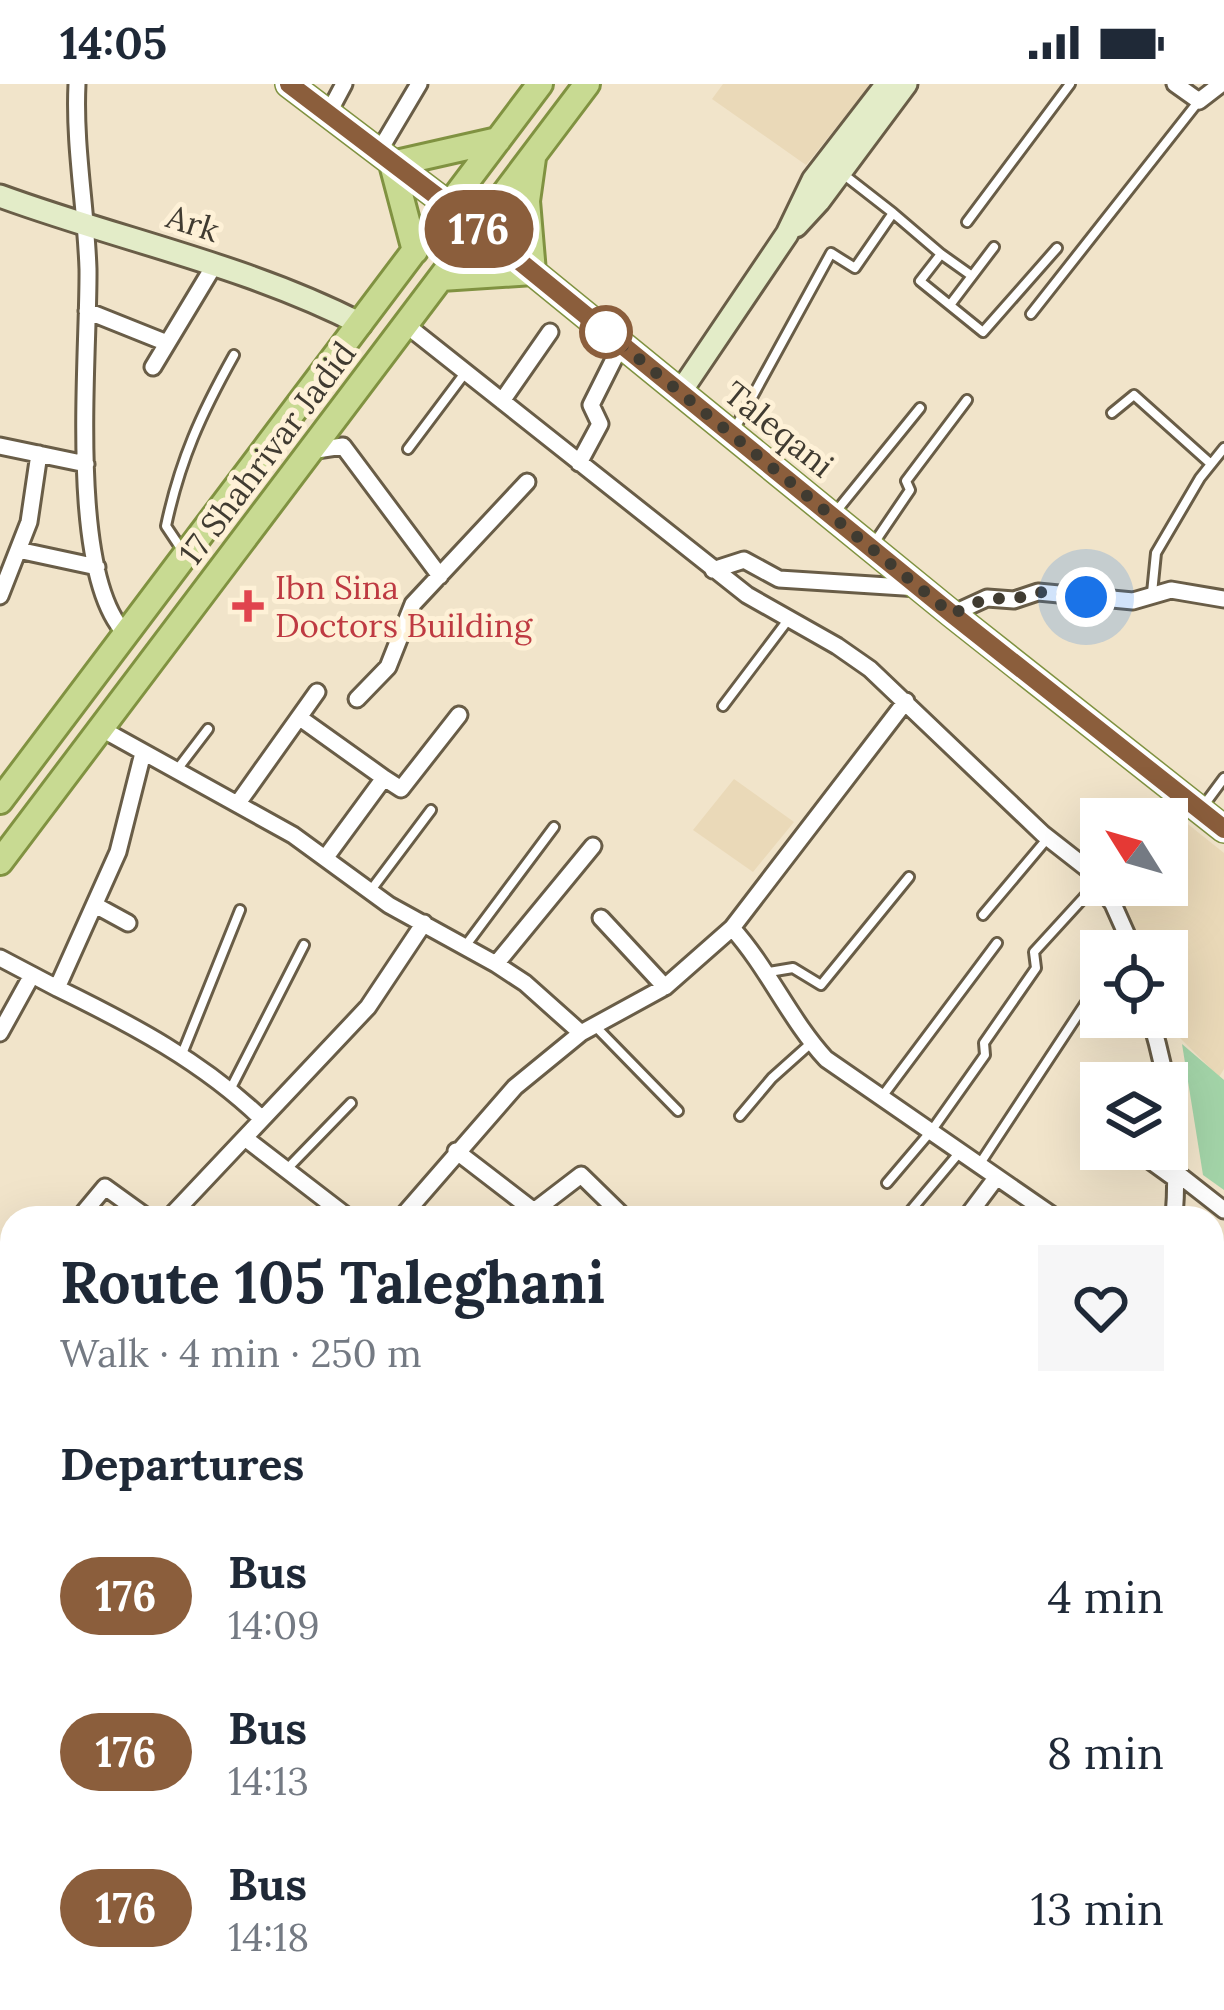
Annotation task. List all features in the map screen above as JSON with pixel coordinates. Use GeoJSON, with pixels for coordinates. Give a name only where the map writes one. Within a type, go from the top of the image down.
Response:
{"type":"FeatureCollection","features":[{"type":"Feature","properties":{"kind":"main road","name":"Taleqani"},"geometry":{"type":"LineString","coordinates":[[289,84],[480,229],[1224,829]]}},
{"type":"Feature","properties":{"kind":"main road","name":"17 Shahrivar Jadid"},"geometry":{"type":"LineString","coordinates":[[0,801],[540,84]]}},
{"type":"Feature","properties":{"kind":"main road","name":"17 Shahrivar Jadid"},"geometry":{"type":"LineString","coordinates":[[0,862],[586,84]]}},
{"type":"Feature","properties":{"kind":"main road"},"geometry":{"type":"LineString","coordinates":[[415,251],[385,158],[498,140]]}},
{"type":"Feature","properties":{"kind":"main road"},"geometry":{"type":"LineString","coordinates":[[441,278],[533,272],[527,201],[534,154]]}},
{"type":"Feature","properties":{"kind":"street"},"geometry":{"type":"LineString","coordinates":[[77,84],[87,311],[86,464],[97,567],[109,616],[125,633]]}},
{"type":"Feature","properties":{"kind":"street"},"geometry":{"type":"LineString","coordinates":[[328,114],[344,84]]}},
{"type":"Feature","properties":{"kind":"street"},"geometry":{"type":"LineString","coordinates":[[385,158],[418,84]]}},
{"type":"Feature","properties":{"kind":"street"},"geometry":{"type":"LineString","coordinates":[[681,391],[787,234],[813,180],[886,84]]}},
{"type":"Feature","properties":{"kind":"street"},"geometry":{"type":"LineString","coordinates":[[787,234],[819,201],[907,84]]}},
{"type":"Feature","properties":{"kind":"street"},"geometry":{"type":"LineString","coordinates":[[1175,84],[1199,101],[1221,84]]}},
{"type":"Feature","properties":{"kind":"street","name":"Ark"},"geometry":{"type":"LineString","coordinates":[[0,196],[85,227],[215,264],[296,293],[361,324]]}},
{"type":"Feature","properties":{"kind":"street"},"geometry":{"type":"LineString","coordinates":[[153,367],[215,264]]}},
{"type":"Feature","properties":{"kind":"street"},"geometry":{"type":"LineString","coordinates":[[87,311],[167,343]]}},
{"type":"Feature","properties":{"kind":"street"},"geometry":{"type":"LineString","coordinates":[[405,324],[713,570],[837,646],[906,701],[1048,838],[1080,862]]}},
{"type":"Feature","properties":{"kind":"street"},"geometry":{"type":"LineString","coordinates":[[502,401],[550,332]]}},
{"type":"Feature","properties":{"kind":"street"},"geometry":{"type":"LineString","coordinates":[[580,463],[600,424],[591,405],[621,345]]}},
{"type":"Feature","properties":{"kind":"street"},"geometry":{"type":"LineString","coordinates":[[0,446],[86,464]]}},
{"type":"Feature","properties":{"kind":"street"},"geometry":{"type":"LineString","coordinates":[[310,451],[343,446],[440,576]]}},
{"type":"Feature","properties":{"kind":"street"},"geometry":{"type":"LineString","coordinates":[[0,596],[29,522],[39,454]]}},
{"type":"Feature","properties":{"kind":"street"},"geometry":{"type":"LineString","coordinates":[[357,699],[388,667],[413,604],[527,482]]}},
{"type":"Feature","properties":{"kind":"street"},"geometry":{"type":"LineString","coordinates":[[18,550],[97,567]]}},
{"type":"Feature","properties":{"kind":"street"},"geometry":{"type":"LineString","coordinates":[[713,570],[744,560],[779,579],[921,588]]}},
{"type":"Feature","properties":{"kind":"street"},"geometry":{"type":"LineString","coordinates":[[952,614],[987,598],[1014,599],[1038,592],[1133,601],[1171,590],[1224,599]]}},
{"type":"Feature","properties":{"kind":"street"},"geometry":{"type":"LineString","coordinates":[[238,803],[317,692]]}},
{"type":"Feature","properties":{"kind":"street"},"geometry":{"type":"LineString","coordinates":[[411,1206],[515,1088],[588,1029],[665,987],[733,928],[906,701]]}},
{"type":"Feature","properties":{"kind":"street"},"geometry":{"type":"LineString","coordinates":[[300,718],[401,789],[458,715]]}},
{"type":"Feature","properties":{"kind":"street"},"geometry":{"type":"LineString","coordinates":[[100,728],[326,857],[370,891],[496,964],[588,1029]]}},
{"type":"Feature","properties":{"kind":"street"},"geometry":{"type":"LineString","coordinates":[[57,988],[118,852],[143,753]]}},
{"type":"Feature","properties":{"kind":"street"},"geometry":{"type":"LineString","coordinates":[[326,857],[384,778]]}},
{"type":"Feature","properties":{"kind":"street"},"geometry":{"type":"LineString","coordinates":[[1175,798],[1179,792]]}},
{"type":"Feature","properties":{"kind":"street"},"geometry":{"type":"LineString","coordinates":[[496,964],[593,846]]}},
{"type":"Feature","properties":{"kind":"street"},"geometry":{"type":"LineString","coordinates":[[95,905],[128,923]]}},
{"type":"Feature","properties":{"kind":"street"},"geometry":{"type":"LineString","coordinates":[[601,918],[665,987]]}},
{"type":"Feature","properties":{"kind":"street"},"geometry":{"type":"LineString","coordinates":[[180,1206],[368,1007],[424,923]]}},
{"type":"Feature","properties":{"kind":"street"},"geometry":{"type":"LineString","coordinates":[[733,928],[811,1043],[880,1100],[932,1130],[1037,1206]]}},
{"type":"Feature","properties":{"kind":"street"},"geometry":{"type":"LineString","coordinates":[[0,958],[182,1055],[230,1088],[262,1119]]}},
{"type":"Feature","properties":{"kind":"street"},"geometry":{"type":"LineString","coordinates":[[0,1033],[32,975]]}},
{"type":"Feature","properties":{"kind":"street"},"geometry":{"type":"LineString","coordinates":[[1155,1038],[1176,1124],[1175,1206]]}},
{"type":"Feature","properties":{"kind":"street"},"geometry":{"type":"LineString","coordinates":[[244,1138],[332,1206]]}},
{"type":"Feature","properties":{"kind":"street"},"geometry":{"type":"LineString","coordinates":[[456,1151],[527,1206]]}},
{"type":"Feature","properties":{"kind":"street"},"geometry":{"type":"LineString","coordinates":[[1167,1170],[1218,1206]]}},
{"type":"Feature","properties":{"kind":"street"},"geometry":{"type":"LineString","coordinates":[[539,1206],[581,1174],[613,1206]]}},
{"type":"Feature","properties":{"kind":"street"},"geometry":{"type":"LineString","coordinates":[[975,1206],[996,1178]]}},
{"type":"Feature","properties":{"kind":"street"},"geometry":{"type":"LineString","coordinates":[[89,1206],[105,1187],[131,1206]]}},
{"type":"Feature","properties":{"kind":"lane"},"geometry":{"type":"LineString","coordinates":[[967,222],[1070,84]]}},
{"type":"Feature","properties":{"kind":"lane"},"geometry":{"type":"LineString","coordinates":[[1031,314],[1199,101]]}},
{"type":"Feature","properties":{"kind":"lane"},"geometry":{"type":"LineString","coordinates":[[840,172],[971,276]]}},
{"type":"Feature","properties":{"kind":"lane"},"geometry":{"type":"LineString","coordinates":[[733,434],[831,253],[856,268],[893,213]]}},
{"type":"Feature","properties":{"kind":"lane"},"geometry":{"type":"LineString","coordinates":[[950,305],[994,248]]}},
{"type":"Feature","properties":{"kind":"lane"},"geometry":{"type":"LineString","coordinates":[[941,254],[920,281],[983,332],[1057,248]]}},
{"type":"Feature","properties":{"kind":"lane"},"geometry":{"type":"LineString","coordinates":[[185,554],[166,526],[176,477],[194,428],[234,356]]}},
{"type":"Feature","properties":{"kind":"lane"},"geometry":{"type":"LineString","coordinates":[[407,449],[466,372]]}},
{"type":"Feature","properties":{"kind":"lane"},"geometry":{"type":"LineString","coordinates":[[1112,413],[1134,394],[1211,464]]}},
{"type":"Feature","properties":{"kind":"lane"},"geometry":{"type":"LineString","coordinates":[[871,547],[910,490],[906,482],[967,400]]}},
{"type":"Feature","properties":{"kind":"lane"},"geometry":{"type":"LineString","coordinates":[[833,515],[920,408]]}},
{"type":"Feature","properties":{"kind":"lane"},"geometry":{"type":"LineString","coordinates":[[1152,593],[1156,553],[1224,448]]}},
{"type":"Feature","properties":{"kind":"lane"},"geometry":{"type":"LineString","coordinates":[[723,706],[788,619]]}},
{"type":"Feature","properties":{"kind":"lane"},"geometry":{"type":"LineString","coordinates":[[176,772],[208,729]]}},
{"type":"Feature","properties":{"kind":"lane"},"geometry":{"type":"LineString","coordinates":[[1201,810],[1224,778]]}},
{"type":"Feature","properties":{"kind":"lane"},"geometry":{"type":"LineString","coordinates":[[370,891],[431,810]]}},
{"type":"Feature","properties":{"kind":"lane"},"geometry":{"type":"LineString","coordinates":[[465,946],[554,827]]}},
{"type":"Feature","properties":{"kind":"lane"},"geometry":{"type":"LineString","coordinates":[[983,915],[1048,838]]}},
{"type":"Feature","properties":{"kind":"lane"},"geometry":{"type":"LineString","coordinates":[[767,973],[793,968],[821,986],[909,877]]}},
{"type":"Feature","properties":{"kind":"lane"},"geometry":{"type":"LineString","coordinates":[[887,1183],[986,1055],[984,1043],[1036,968],[1034,952],[1080,894]]}},
{"type":"Feature","properties":{"kind":"lane"},"geometry":{"type":"LineString","coordinates":[[182,1055],[240,910]]}},
{"type":"Feature","properties":{"kind":"lane"},"geometry":{"type":"LineString","coordinates":[[880,1100],[997,943]]}},
{"type":"Feature","properties":{"kind":"lane"},"geometry":{"type":"LineString","coordinates":[[230,1088],[304,945]]}},
{"type":"Feature","properties":{"kind":"lane"},"geometry":{"type":"LineString","coordinates":[[979,1165],[1080,1012]]}},
{"type":"Feature","properties":{"kind":"lane"},"geometry":{"type":"LineString","coordinates":[[588,1029],[678,1111]]}},
{"type":"Feature","properties":{"kind":"lane"},"geometry":{"type":"LineString","coordinates":[[740,1116],[811,1043]]}},
{"type":"Feature","properties":{"kind":"lane"},"geometry":{"type":"LineString","coordinates":[[284,1172],[351,1103]]}},
{"type":"Feature","properties":{"kind":"lane"},"geometry":{"type":"LineString","coordinates":[[914,1206],[960,1152]]}},
{"type":"Feature","properties":{"kind":"shaded area"},"geometry":{"type":"Polygon","coordinates":[[[723,84],[871,84],[806,165],[712,99],[723,84]]]}},
{"type":"Feature","properties":{"kind":"shaded area"},"geometry":{"type":"Polygon","coordinates":[[[734,779],[794,822],[753,872],[693,830],[734,779]]]}},
{"type":"Feature","properties":{"kind":"shaded area"},"geometry":{"type":"Polygon","coordinates":[[[1188,824],[1224,853],[1224,1069],[1219,1077],[1180,1038],[1188,1038],[1188,930],[1134,930],[1125,907],[1188,906],[1188,824]]]}},
{"type":"Feature","properties":{"kind":"green space"},"geometry":{"type":"Polygon","coordinates":[[[1182,1044],[1224,1080],[1224,1190],[1203,1175],[1182,1044]]]}},
{"type":"Feature","properties":{"kind":"bus line","name":"176"},"geometry":{"type":"LineString","coordinates":[[289,84],[480,229],[1224,829]]}},
{"type":"Feature","properties":{"kind":"place","name":"Ibn Sina Doctors Building"},"geometry":{"type":"Point","coordinates":[248,606]}},
{"type":"Feature","properties":{"kind":"route"},"geometry":{"type":"LineString","coordinates":[[606,332],[952,614],[987,598],[1014,599],[1038,592],[1086,597]]}}]}
